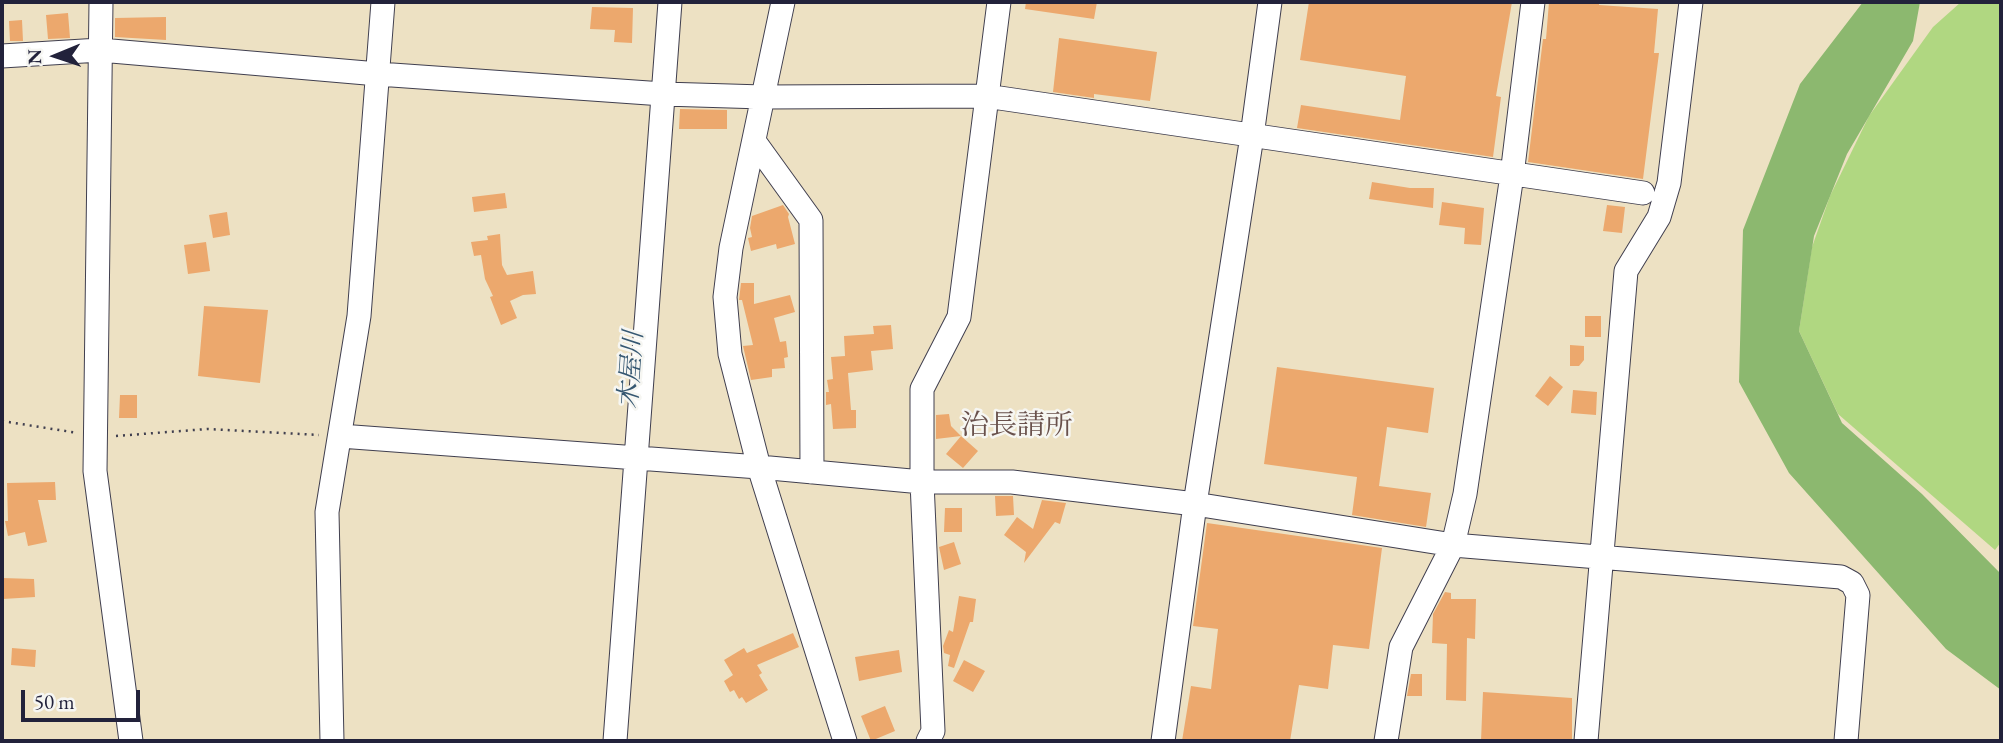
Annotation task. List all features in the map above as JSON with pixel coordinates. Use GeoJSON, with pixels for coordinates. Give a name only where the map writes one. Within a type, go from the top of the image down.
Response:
{"type":"FeatureCollection","features":[{"type":"Feature","properties":{"kind":"street"},"geometry":{"type":"LineString","coordinates":[[101,2],[95,471],[131,741]]}},
{"type":"Feature","properties":{"kind":"street"},"geometry":{"type":"LineString","coordinates":[[332,741],[327,512],[359,316],[383,2]]}},
{"type":"Feature","properties":{"kind":"street"},"geometry":{"type":"LineString","coordinates":[[615,741],[641,458],[668,94],[670,2]]}},
{"type":"Feature","properties":{"kind":"street"},"geometry":{"type":"LineString","coordinates":[[783,2],[731,248],[725,297],[730,354],[759,467],[845,741]]}},
{"type":"Feature","properties":{"kind":"street"},"geometry":{"type":"LineString","coordinates":[[928,741],[933,731],[922,482],[922,389],[959,317],[999,2]]}},
{"type":"Feature","properties":{"kind":"street"},"geometry":{"type":"LineString","coordinates":[[1163,741],[1195,504],[1270,2]]}},
{"type":"Feature","properties":{"kind":"street"},"geometry":{"type":"LineString","coordinates":[[1386,741],[1401,647],[1453,545],[1465,494],[1512,175],[1533,2]]}},
{"type":"Feature","properties":{"kind":"street"},"geometry":{"type":"LineString","coordinates":[[1586,741],[1626,271],[1659,217],[1669,183],[1691,2]]}},
{"type":"Feature","properties":{"kind":"street"},"geometry":{"type":"LineString","coordinates":[[2,56],[100,50],[378,74],[668,94],[986,96],[1643,193]]}},
{"type":"Feature","properties":{"kind":"street"},"geometry":{"type":"LineString","coordinates":[[754,141],[811,220],[812,472]]}},
{"type":"Feature","properties":{"kind":"street"},"geometry":{"type":"LineString","coordinates":[[340,436],[759,467],[922,482],[1012,482],[1195,504],[1453,545],[1841,578],[1852,583],[1858,595],[1846,741]]}},
{"type":"Feature","properties":{"kind":"path"},"geometry":{"type":"LineString","coordinates":[[2,421],[95,435],[122,436],[207,429],[340,436]]}},
{"type":"Feature","properties":{"kind":"green space"},"geometry":{"type":"Polygon","coordinates":[[[1863,2],[1920,2],[1913,41],[1847,154],[1814,236],[1799,331],[1842,423],[1922,494],[2001,574],[2001,690],[1946,649],[1789,473],[1739,382],[1743,230],[1800,84],[1863,2]]]}},
{"type":"Feature","properties":{"kind":"green space"},"geometry":{"type":"Polygon","coordinates":[[[1961,2],[2001,2],[2001,542],[1995,550],[1838,414],[1799,331],[1812,247],[1830,196],[1869,116],[1933,27],[1961,2]]]}},
{"type":"Feature","properties":{"kind":"building"},"geometry":{"type":"Polygon","coordinates":[[[1026,2],[1097,2],[1094,19],[1025,9],[1026,2]]]}},
{"type":"Feature","properties":{"kind":"building"},"geometry":{"type":"Polygon","coordinates":[[[1309,2],[1512,2],[1496,96],[1501,97],[1493,157],[1297,128],[1301,105],[1400,120],[1406,76],[1300,60],[1309,2]]]}},
{"type":"Feature","properties":{"kind":"building"},"geometry":{"type":"Polygon","coordinates":[[[1549,2],[1599,2],[1599,5],[1658,9],[1654,53],[1659,53],[1643,179],[1528,162],[1549,2]]]}},
{"type":"Feature","properties":{"kind":"building"},"geometry":{"type":"Polygon","coordinates":[[[592,7],[633,8],[632,43],[614,42],[615,30],[590,29],[592,7]]]}},
{"type":"Feature","properties":{"kind":"building"},"geometry":{"type":"Polygon","coordinates":[[[68,13],[70,38],[48,39],[46,15],[68,13]]]}},
{"type":"Feature","properties":{"kind":"building"},"geometry":{"type":"Polygon","coordinates":[[[166,17],[166,40],[115,37],[115,18],[166,17]]]}},
{"type":"Feature","properties":{"kind":"building"},"geometry":{"type":"Polygon","coordinates":[[[22,20],[23,41],[10,41],[9,21],[22,20]]]}},
{"type":"Feature","properties":{"kind":"building"},"geometry":{"type":"Polygon","coordinates":[[[1059,38],[1157,52],[1150,101],[1094,94],[1094,98],[1053,92],[1059,38]]]}},
{"type":"Feature","properties":{"kind":"building"},"geometry":{"type":"Polygon","coordinates":[[[680,109],[727,110],[727,129],[679,129],[680,109]]]}},
{"type":"Feature","properties":{"kind":"building"},"geometry":{"type":"Polygon","coordinates":[[[1372,182],[1410,188],[1434,188],[1433,208],[1369,199],[1372,182]]]}},
{"type":"Feature","properties":{"kind":"building"},"geometry":{"type":"Polygon","coordinates":[[[505,193],[507,208],[474,212],[472,197],[505,193]]]}},
{"type":"Feature","properties":{"kind":"building"},"geometry":{"type":"Polygon","coordinates":[[[1442,202],[1484,208],[1481,245],[1464,244],[1465,228],[1439,225],[1442,202]]]}},
{"type":"Feature","properties":{"kind":"building"},"geometry":{"type":"Polygon","coordinates":[[[783,205],[789,214],[795,244],[777,249],[776,244],[751,251],[748,238],[752,237],[752,216],[783,205]]]}},
{"type":"Feature","properties":{"kind":"building"},"geometry":{"type":"Polygon","coordinates":[[[1607,205],[1625,207],[1622,233],[1603,231],[1607,205]]]}},
{"type":"Feature","properties":{"kind":"building"},"geometry":{"type":"Polygon","coordinates":[[[227,212],[230,235],[213,238],[209,215],[227,212]]]}},
{"type":"Feature","properties":{"kind":"building"},"geometry":{"type":"Polygon","coordinates":[[[500,234],[502,265],[507,275],[533,271],[536,294],[523,295],[510,301],[517,318],[501,325],[490,297],[493,296],[485,279],[481,255],[474,256],[471,242],[488,240],[487,236],[500,234]]]}},
{"type":"Feature","properties":{"kind":"building"},"geometry":{"type":"Polygon","coordinates":[[[206,242],[210,271],[188,274],[184,245],[206,242]]]}},
{"type":"Feature","properties":{"kind":"building"},"geometry":{"type":"Polygon","coordinates":[[[741,283],[754,283],[754,304],[790,295],[795,312],[774,318],[780,342],[786,341],[788,357],[784,358],[785,368],[772,369],[772,377],[751,380],[743,346],[753,345],[742,300],[739,300],[741,283]]]}},
{"type":"Feature","properties":{"kind":"building"},"geometry":{"type":"Polygon","coordinates":[[[204,306],[268,310],[260,383],[198,376],[204,306]]]}},
{"type":"Feature","properties":{"kind":"building"},"geometry":{"type":"Polygon","coordinates":[[[1585,316],[1601,316],[1601,337],[1585,337],[1585,316]]]}},
{"type":"Feature","properties":{"kind":"building"},"geometry":{"type":"Polygon","coordinates":[[[891,325],[893,349],[871,351],[873,370],[848,373],[851,410],[856,410],[856,428],[833,429],[831,404],[826,405],[826,392],[829,392],[827,380],[833,379],[831,357],[845,356],[844,336],[874,334],[873,326],[891,325]]]}},
{"type":"Feature","properties":{"kind":"building"},"geometry":{"type":"Polygon","coordinates":[[[1570,345],[1584,346],[1584,360],[1579,366],[1570,366],[1570,345]]]}},
{"type":"Feature","properties":{"kind":"building"},"geometry":{"type":"Polygon","coordinates":[[[1277,367],[1434,388],[1428,433],[1387,427],[1379,486],[1431,493],[1426,527],[1352,515],[1357,477],[1264,464],[1277,367]]]}},
{"type":"Feature","properties":{"kind":"building"},"geometry":{"type":"Polygon","coordinates":[[[1550,376],[1563,387],[1548,406],[1535,396],[1550,376]]]}},
{"type":"Feature","properties":{"kind":"building"},"geometry":{"type":"Polygon","coordinates":[[[1573,390],[1597,392],[1596,415],[1571,413],[1573,390]]]}},
{"type":"Feature","properties":{"kind":"building"},"geometry":{"type":"Polygon","coordinates":[[[120,395],[137,395],[137,418],[119,418],[120,395]]]}},
{"type":"Feature","properties":{"kind":"building"},"geometry":{"type":"Polygon","coordinates":[[[949,414],[951,426],[961,436],[936,439],[936,415],[949,414]]]}},
{"type":"Feature","properties":{"kind":"building"},"geometry":{"type":"Polygon","coordinates":[[[961,436],[978,451],[963,468],[946,454],[961,436]]]}},
{"type":"Feature","properties":{"kind":"building"},"geometry":{"type":"Polygon","coordinates":[[[55,482],[56,500],[38,500],[47,542],[28,546],[25,532],[8,536],[5,521],[8,521],[7,483],[55,482]]]}},
{"type":"Feature","properties":{"kind":"building"},"geometry":{"type":"Polygon","coordinates":[[[995,496],[1013,496],[1014,515],[996,516],[995,496]]]}},
{"type":"Feature","properties":{"kind":"building"},"geometry":{"type":"Polygon","coordinates":[[[1042,500],[1066,503],[1060,524],[1055,522],[1024,563],[1026,552],[1004,535],[1017,517],[1033,529],[1042,500]]]}},
{"type":"Feature","properties":{"kind":"building"},"geometry":{"type":"Polygon","coordinates":[[[945,508],[962,508],[962,532],[944,532],[945,508]]]}},
{"type":"Feature","properties":{"kind":"building"},"geometry":{"type":"Polygon","coordinates":[[[1207,523],[1382,548],[1369,649],[1333,645],[1328,689],[1299,685],[1290,741],[1182,741],[1191,686],[1211,689],[1218,629],[1193,626],[1207,523]]]}},
{"type":"Feature","properties":{"kind":"building"},"geometry":{"type":"Polygon","coordinates":[[[954,542],[961,564],[944,570],[939,547],[954,542]]]}},
{"type":"Feature","properties":{"kind":"building"},"geometry":{"type":"Polygon","coordinates":[[[2,578],[34,579],[35,597],[3,599],[2,578]]]}},
{"type":"Feature","properties":{"kind":"building"},"geometry":{"type":"Polygon","coordinates":[[[1445,592],[1451,593],[1451,599],[1476,599],[1475,639],[1467,638],[1466,701],[1446,700],[1447,644],[1432,643],[1433,614],[1445,592]]]}},
{"type":"Feature","properties":{"kind":"building"},"geometry":{"type":"Polygon","coordinates":[[[959,596],[976,599],[973,622],[970,622],[954,668],[948,666],[950,655],[944,653],[943,646],[949,630],[953,632],[959,596]]]}},
{"type":"Feature","properties":{"kind":"building"},"geometry":{"type":"Polygon","coordinates":[[[793,633],[799,647],[757,665],[762,673],[759,675],[768,690],[746,703],[742,697],[739,699],[734,690],[730,692],[724,681],[733,675],[724,660],[744,648],[747,653],[793,633]]]}},
{"type":"Feature","properties":{"kind":"building"},"geometry":{"type":"Polygon","coordinates":[[[12,648],[36,650],[35,667],[11,665],[12,648]]]}},
{"type":"Feature","properties":{"kind":"building"},"geometry":{"type":"Polygon","coordinates":[[[899,650],[902,672],[859,681],[855,657],[899,650]]]}},
{"type":"Feature","properties":{"kind":"building"},"geometry":{"type":"Polygon","coordinates":[[[964,660],[985,671],[973,692],[953,681],[964,660]]]}},
{"type":"Feature","properties":{"kind":"building"},"geometry":{"type":"Polygon","coordinates":[[[1411,674],[1422,674],[1422,696],[1407,696],[1411,674]]]}},
{"type":"Feature","properties":{"kind":"building"},"geometry":{"type":"Polygon","coordinates":[[[1483,692],[1572,698],[1572,741],[1481,741],[1483,692]]]}},
{"type":"Feature","properties":{"kind":"building"},"geometry":{"type":"Polygon","coordinates":[[[885,706],[895,731],[871,741],[861,716],[885,706]]]}},
{"type":"Feature","properties":{"kind":"district","name":"治長請所"},"geometry":{"type":"Point","coordinates":[1017,426]}},
{"type":"Feature","properties":{"kind":"water label","name":"木屋川"},"geometry":{"type":"Point","coordinates":[632,370]}}]}
